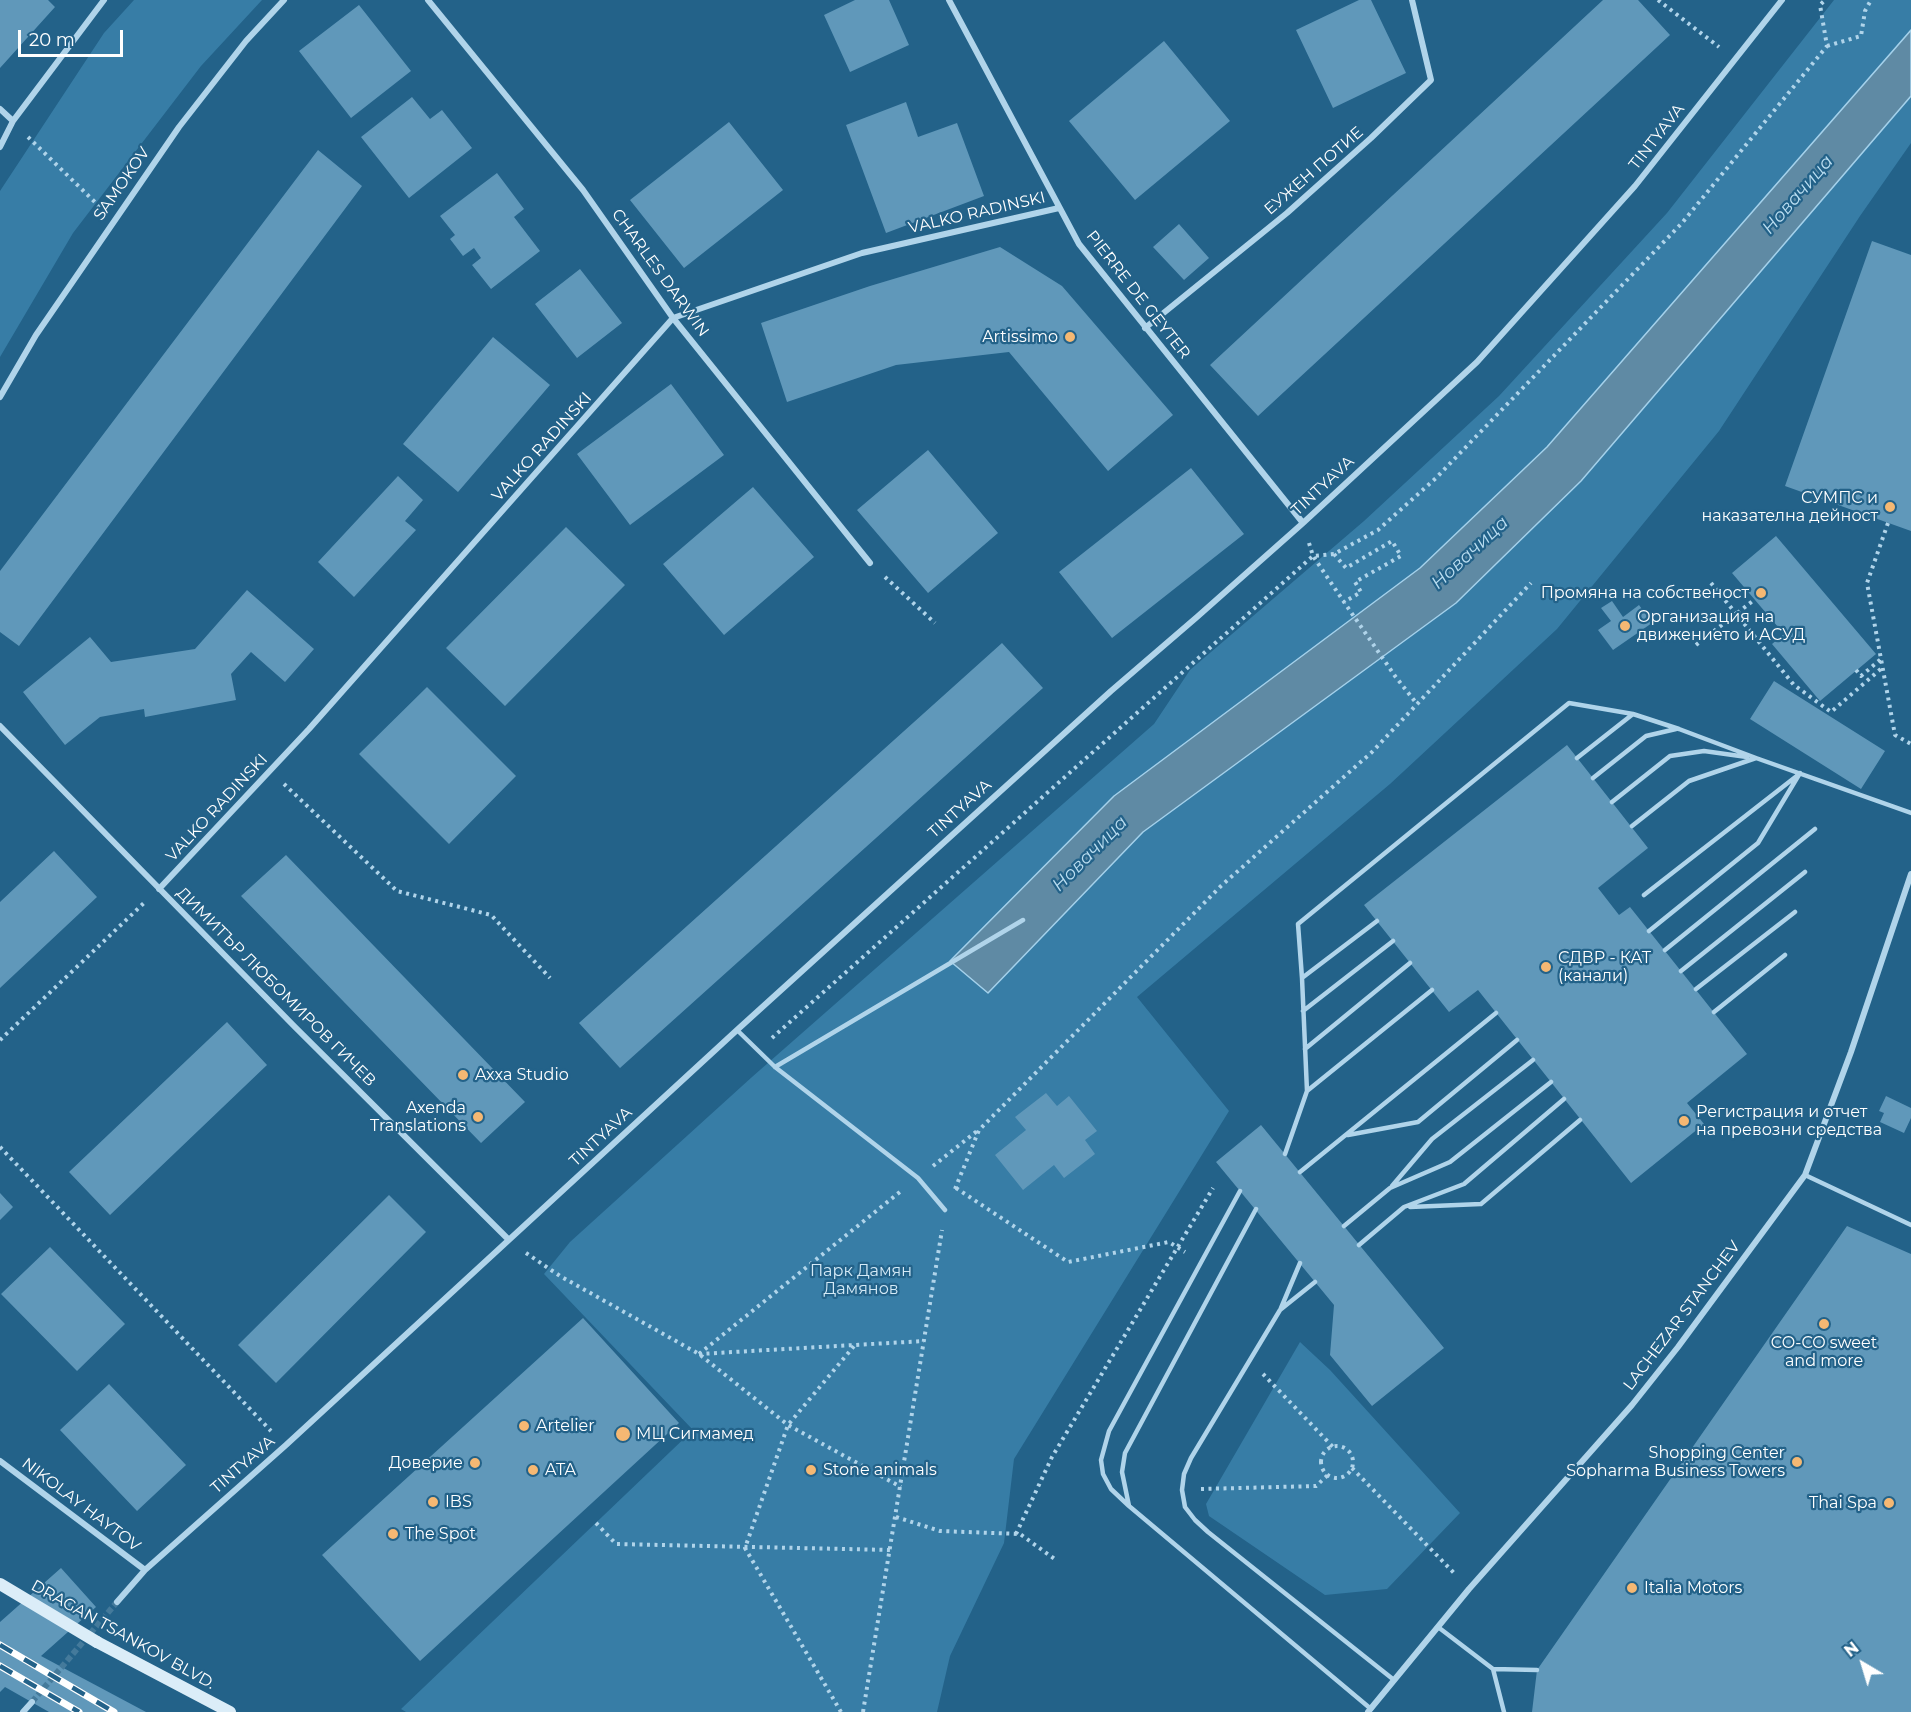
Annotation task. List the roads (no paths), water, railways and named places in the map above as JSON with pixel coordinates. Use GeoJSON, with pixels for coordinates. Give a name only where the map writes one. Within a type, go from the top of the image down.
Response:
{"type":"FeatureCollection","features":[{"type":"Feature","properties":{"kind":"main road","name":"DRAGAN TSANKOV BLVD."},"geometry":{"type":"LineString","coordinates":[[0,1584],[97,1642],[230,1712]]}},
{"type":"Feature","properties":{"kind":"street"},"geometry":{"type":"LineString","coordinates":[[0,147],[13,121],[104,0]]}},
{"type":"Feature","properties":{"kind":"street","name":"SAMOKOV"},"geometry":{"type":"LineString","coordinates":[[0,397],[36,335],[179,127],[246,41],[284,0]]}},
{"type":"Feature","properties":{"kind":"street","name":"CHARLES DARWIN"},"geometry":{"type":"LineString","coordinates":[[428,0],[583,190],[673,318],[870,563]]}},
{"type":"Feature","properties":{"kind":"street","name":"PIERRE DE GEYTER"},"geometry":{"type":"LineString","coordinates":[[949,0],[1079,244],[1302,523]]}},
{"type":"Feature","properties":{"kind":"street","name":"ЕУЖЕН ПОТИЕ"},"geometry":{"type":"LineString","coordinates":[[1145,328],[1287,213],[1371,138],[1431,80],[1412,0]]}},
{"type":"Feature","properties":{"kind":"street","name":"TINTYAVA"},"geometry":{"type":"LineString","coordinates":[[117,1602],[145,1570],[286,1446],[737,1030],[1111,691],[1302,523],[1477,362],[1635,186],[1782,0]]}},
{"type":"Feature","properties":{"kind":"street"},"geometry":{"type":"LineString","coordinates":[[0,109],[13,121]]}},
{"type":"Feature","properties":{"kind":"street","name":"VALKO RADINSKI"},"geometry":{"type":"LineString","coordinates":[[159,889],[270,771],[673,318],[862,253],[1059,208]]}},
{"type":"Feature","properties":{"kind":"street","name":"ДИМИТЪР ЛЮБОМИРОВ ГИЧЕВ"},"geometry":{"type":"LineString","coordinates":[[0,726],[509,1240]]}},
{"type":"Feature","properties":{"kind":"street","name":"LACHEZAR STANCHEV"},"geometry":{"type":"LineString","coordinates":[[1369,1710],[1469,1589],[1638,1397],[1678,1347],[1805,1175],[1851,1052],[1911,874]]}},
{"type":"Feature","properties":{"kind":"street","name":"NIKOLAY HAYTOV"},"geometry":{"type":"LineString","coordinates":[[0,1461],[145,1570]]}},
{"type":"Feature","properties":{"kind":"street"},"geometry":{"type":"LineString","coordinates":[[23,1712],[32,1702]]}},
{"type":"Feature","properties":{"kind":"lane"},"geometry":{"type":"LineString","coordinates":[[1285,1154],[1307,1091],[1298,924],[1569,703],[1633,714],[1911,813]]}},
{"type":"Feature","properties":{"kind":"lane"},"geometry":{"type":"LineString","coordinates":[[1577,758],[1633,714]]}},
{"type":"Feature","properties":{"kind":"lane"},"geometry":{"type":"LineString","coordinates":[[1593,778],[1646,736],[1679,729]]}},
{"type":"Feature","properties":{"kind":"lane"},"geometry":{"type":"LineString","coordinates":[[1612,802],[1670,756],[1704,751],[1756,758]]}},
{"type":"Feature","properties":{"kind":"lane"},"geometry":{"type":"LineString","coordinates":[[1632,826],[1689,782],[1756,758]]}},
{"type":"Feature","properties":{"kind":"lane"},"geometry":{"type":"LineString","coordinates":[[1644,895],[1800,773]]}},
{"type":"Feature","properties":{"kind":"lane"},"geometry":{"type":"LineString","coordinates":[[1649,931],[1758,843],[1800,773]]}},
{"type":"Feature","properties":{"kind":"lane"},"geometry":{"type":"LineString","coordinates":[[1665,950],[1815,829]]}},
{"type":"Feature","properties":{"kind":"lane"},"geometry":{"type":"LineString","coordinates":[[1681,971],[1805,872]]}},
{"type":"Feature","properties":{"kind":"lane"},"geometry":{"type":"LineString","coordinates":[[1696,989],[1796,912]]}},
{"type":"Feature","properties":{"kind":"lane"},"geometry":{"type":"LineString","coordinates":[[775,1067],[1023,920]]}},
{"type":"Feature","properties":{"kind":"lane"},"geometry":{"type":"LineString","coordinates":[[1302,978],[1377,921]]}},
{"type":"Feature","properties":{"kind":"lane"},"geometry":{"type":"LineString","coordinates":[[1304,1011],[1392,941]]}},
{"type":"Feature","properties":{"kind":"lane"},"geometry":{"type":"LineString","coordinates":[[1714,1012],[1785,955]]}},
{"type":"Feature","properties":{"kind":"lane"},"geometry":{"type":"LineString","coordinates":[[1305,1049],[1410,963]]}},
{"type":"Feature","properties":{"kind":"lane"},"geometry":{"type":"LineString","coordinates":[[1307,1091],[1432,990]]}},
{"type":"Feature","properties":{"kind":"lane"},"geometry":{"type":"LineString","coordinates":[[1300,1172],[1496,1013]]}},
{"type":"Feature","properties":{"kind":"lane"},"geometry":{"type":"LineString","coordinates":[[737,1030],[775,1067],[918,1178],[945,1210]]}},
{"type":"Feature","properties":{"kind":"lane"},"geometry":{"type":"LineString","coordinates":[[1345,1136],[1418,1122],[1517,1040]]}},
{"type":"Feature","properties":{"kind":"lane"},"geometry":{"type":"LineString","coordinates":[[1344,1226],[1390,1188],[1432,1139],[1533,1060]]}},
{"type":"Feature","properties":{"kind":"lane"},"geometry":{"type":"LineString","coordinates":[[1390,1188],[1450,1162],[1551,1082]]}},
{"type":"Feature","properties":{"kind":"lane"},"geometry":{"type":"LineString","coordinates":[[1359,1245],[1404,1207],[1464,1184],[1564,1099]]}},
{"type":"Feature","properties":{"kind":"lane"},"geometry":{"type":"LineString","coordinates":[[1404,1207],[1481,1204],[1580,1120]]}},
{"type":"Feature","properties":{"kind":"lane"},"geometry":{"type":"LineString","coordinates":[[1805,1175],[1911,1225]]}},
{"type":"Feature","properties":{"kind":"lane"},"geometry":{"type":"LineString","coordinates":[[1240,1191],[1109,1431],[1101,1460],[1103,1474],[1111,1489],[1129,1506],[1369,1710]]}},
{"type":"Feature","properties":{"kind":"lane"},"geometry":{"type":"LineString","coordinates":[[1129,1506],[1122,1472],[1125,1453],[1256,1209]]}},
{"type":"Feature","properties":{"kind":"lane"},"geometry":{"type":"LineString","coordinates":[[1300,1263],[1280,1310],[1191,1458],[1184,1474],[1182,1490],[1185,1507],[1202,1526],[1318,1622],[1394,1680]]}},
{"type":"Feature","properties":{"kind":"lane"},"geometry":{"type":"LineString","coordinates":[[1280,1310],[1315,1282]]}},
{"type":"Feature","properties":{"kind":"lane"},"geometry":{"type":"LineString","coordinates":[[1438,1627],[1493,1669],[1537,1670]]}},
{"type":"Feature","properties":{"kind":"lane"},"geometry":{"type":"LineString","coordinates":[[1493,1669],[1504,1712]]}},
{"type":"Feature","properties":{"kind":"water","name":"Новачица"},"geometry":{"type":"Polygon","coordinates":[[[1911,30],[1911,96],[1581,481],[1456,603],[1143,832],[988,993],[950,961],[1114,796],[1420,568],[1547,447],[1911,30]]]}},
{"type":"Feature","properties":{"kind":"tunnel"},"geometry":{"type":"LineString","coordinates":[[32,1702],[117,1602]]}},
{"type":"Feature","properties":{"kind":"railway"},"geometry":{"type":"LineString","coordinates":[[0,1645],[114,1712]]}},
{"type":"Feature","properties":{"kind":"railway"},"geometry":{"type":"LineString","coordinates":[[0,1666],[79,1712]]}},
{"type":"Feature","properties":{"kind":"place","name":"Artissimo"},"geometry":{"type":"Point","coordinates":[1070,337]}},
{"type":"Feature","properties":{"kind":"place","name":"СУМПС и наказателна дейност"},"geometry":{"type":"Point","coordinates":[1890,507]}},
{"type":"Feature","properties":{"kind":"place","name":"Промяна на собственост"},"geometry":{"type":"Point","coordinates":[1761,593]}},
{"type":"Feature","properties":{"kind":"place","name":"Организация на движението и АСУД"},"geometry":{"type":"Point","coordinates":[1625,626]}},
{"type":"Feature","properties":{"kind":"place","name":"СДВР - КАТ (канали)"},"geometry":{"type":"Point","coordinates":[1546,967]}},
{"type":"Feature","properties":{"kind":"place","name":"Axxa Studio"},"geometry":{"type":"Point","coordinates":[463,1075]}},
{"type":"Feature","properties":{"kind":"place","name":"Axenda Translations"},"geometry":{"type":"Point","coordinates":[478,1117]}},
{"type":"Feature","properties":{"kind":"place","name":"Регистрация и отчет на превозни средства"},"geometry":{"type":"Point","coordinates":[1684,1121]}},
{"type":"Feature","properties":{"kind":"place","name":"CO-CO sweet and more"},"geometry":{"type":"Point","coordinates":[1824,1324]}},
{"type":"Feature","properties":{"kind":"place","name":"Artelier"},"geometry":{"type":"Point","coordinates":[524,1426]}},
{"type":"Feature","properties":{"kind":"place","name":"МЦ Сигмамед"},"geometry":{"type":"Point","coordinates":[623,1434]}},
{"type":"Feature","properties":{"kind":"place","name":"Shopping Center Sopharma Business Towers"},"geometry":{"type":"Point","coordinates":[1797,1462]}},
{"type":"Feature","properties":{"kind":"place","name":"Доверие"},"geometry":{"type":"Point","coordinates":[475,1463]}},
{"type":"Feature","properties":{"kind":"place","name":"ATA"},"geometry":{"type":"Point","coordinates":[533,1470]}},
{"type":"Feature","properties":{"kind":"place","name":"Stone animals"},"geometry":{"type":"Point","coordinates":[811,1470]}},
{"type":"Feature","properties":{"kind":"place","name":"IBS"},"geometry":{"type":"Point","coordinates":[433,1502]}},
{"type":"Feature","properties":{"kind":"place","name":"Thai Spa"},"geometry":{"type":"Point","coordinates":[1889,1503]}},
{"type":"Feature","properties":{"kind":"place","name":"The Spot"},"geometry":{"type":"Point","coordinates":[393,1534]}},
{"type":"Feature","properties":{"kind":"place","name":"Italia Motors"},"geometry":{"type":"Point","coordinates":[1632,1588]}},
{"type":"Feature","properties":{"kind":"park label","name":"Парк Дамян Дамянов"},"geometry":{"type":"Point","coordinates":[861,1280]}}]}
